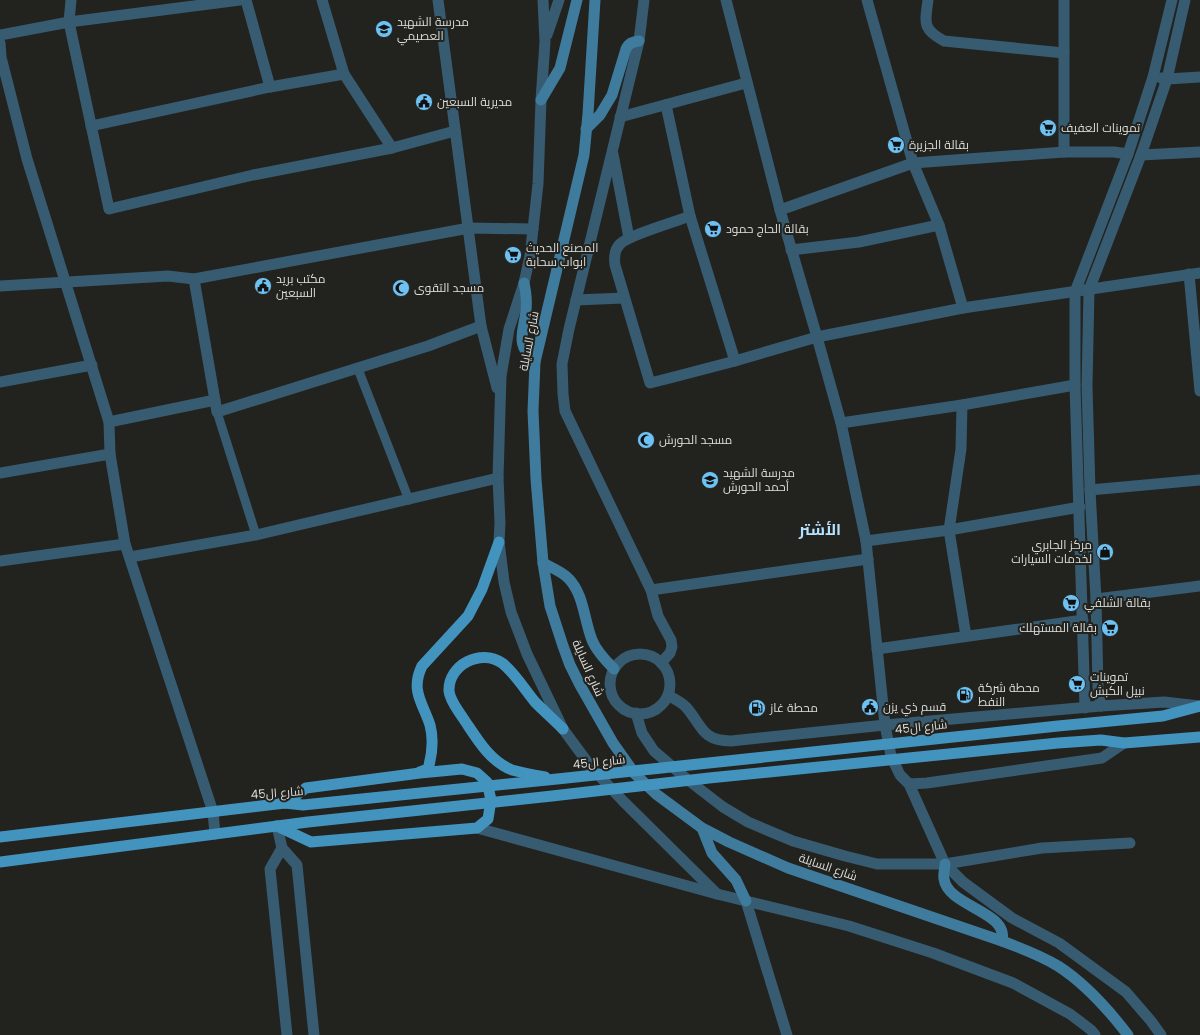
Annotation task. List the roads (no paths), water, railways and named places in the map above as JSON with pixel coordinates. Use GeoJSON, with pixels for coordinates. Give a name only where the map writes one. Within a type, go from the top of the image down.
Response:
{"type":"FeatureCollection","features":[{"type":"Feature","properties":{"kind":"main road"},"geometry":{"type":"LineString","coordinates":[[541,100],[560,68],[577,0]]}},
{"type":"Feature","properties":{"kind":"main road","name":"شارع السايلة"},"geometry":{"type":"LineString","coordinates":[[595,0],[586,129],[580,170],[535,362],[533,410],[536,479],[543,563],[548,593],[556,628],[570,665],[590,705],[613,743],[636,774],[656,794],[702,828],[729,842],[788,868],[1033,953],[1058,967],[1103,1004],[1128,1035]]}},
{"type":"Feature","properties":{"kind":"main road"},"geometry":{"type":"LineString","coordinates":[[586,129],[600,115],[612,95],[628,45],[632,42],[639,41]]}},
{"type":"Feature","properties":{"kind":"main road"},"geometry":{"type":"LineString","coordinates":[[524,283],[527,301],[522,341],[523,348],[535,362]]}},
{"type":"Feature","properties":{"kind":"main road"},"geometry":{"type":"LineString","coordinates":[[420,772],[428,769],[432,748],[430,726],[418,695],[417,688],[419,673],[422,666],[468,616],[482,589],[499,542]]}},
{"type":"Feature","properties":{"kind":"main road"},"geometry":{"type":"LineString","coordinates":[[543,563],[563,573],[570,579],[579,595],[591,638],[595,646],[614,670]]}},
{"type":"Feature","properties":{"kind":"main road"},"geometry":{"type":"LineString","coordinates":[[557,779],[511,769],[499,762],[490,754],[479,742],[452,700],[449,692],[452,676],[460,667],[470,660],[478,658],[494,659],[501,662],[508,668],[536,702],[563,729]]}},
{"type":"Feature","properties":{"kind":"main road","name":"شارع ال45"},"geometry":{"type":"LineString","coordinates":[[0,837],[284,803],[303,805],[1163,716],[1200,706]]}},
{"type":"Feature","properties":{"kind":"main road"},"geometry":{"type":"LineString","coordinates":[[0,862],[308,822],[733,775],[1058,743],[1101,740],[1124,743],[1200,737]]}},
{"type":"Feature","properties":{"kind":"main road"},"geometry":{"type":"LineString","coordinates":[[277,826],[311,842],[477,828],[488,819],[491,800],[487,782],[477,773],[462,769],[420,772],[306,788],[284,803]]}},
{"type":"Feature","properties":{"kind":"main road"},"geometry":{"type":"LineString","coordinates":[[702,828],[712,853],[736,880],[746,901]]}},
{"type":"Feature","properties":{"kind":"main road"},"geometry":{"type":"LineString","coordinates":[[945,864],[944,879],[948,889],[1001,926],[1003,934],[1002,941]]}},
{"type":"Feature","properties":{"kind":"street"},"geometry":{"type":"LineString","coordinates":[[71,0],[69,22],[109,209],[253,175],[392,148],[455,132]]}},
{"type":"Feature","properties":{"kind":"street"},"geometry":{"type":"LineString","coordinates":[[0,35],[69,22],[240,0]]}},
{"type":"Feature","properties":{"kind":"street"},"geometry":{"type":"LineString","coordinates":[[246,0],[270,87]]}},
{"type":"Feature","properties":{"kind":"street"},"geometry":{"type":"LineString","coordinates":[[322,0],[344,74],[392,148]]}},
{"type":"Feature","properties":{"kind":"street"},"geometry":{"type":"LineString","coordinates":[[438,0],[454,112],[455,132],[481,326],[500,401]]}},
{"type":"Feature","properties":{"kind":"street"},"geometry":{"type":"LineString","coordinates":[[542,0],[545,42],[538,184],[530,256],[524,283],[509,329],[501,376],[498,478],[500,523],[499,542],[504,582],[511,612],[527,654],[563,729],[591,767],[623,801],[717,894]]}},
{"type":"Feature","properties":{"kind":"street"},"geometry":{"type":"LineString","coordinates":[[545,42],[559,0]]}},
{"type":"Feature","properties":{"kind":"street"},"geometry":{"type":"LineString","coordinates":[[644,0],[639,41],[576,300],[562,364],[565,411],[652,590],[658,616],[671,640],[672,647],[670,653],[661,662]]}},
{"type":"Feature","properties":{"kind":"street"},"geometry":{"type":"LineString","coordinates":[[726,0],[746,83],[780,210],[818,337],[841,423],[866,541],[884,725],[891,756],[900,775],[909,784],[945,864],[954,874],[1012,918],[1059,943],[1126,992],[1161,1035]]}},
{"type":"Feature","properties":{"kind":"street"},"geometry":{"type":"LineString","coordinates":[[867,0],[913,163],[939,225],[963,308]]}},
{"type":"Feature","properties":{"kind":"street"},"geometry":{"type":"LineString","coordinates":[[928,0],[925,20],[931,34],[944,41],[1064,53]]}},
{"type":"Feature","properties":{"kind":"street"},"geometry":{"type":"LineString","coordinates":[[1064,0],[1064,152]]}},
{"type":"Feature","properties":{"kind":"street"},"geometry":{"type":"LineString","coordinates":[[1085,708],[1083,689],[1083,620],[1075,385],[1075,292],[1128,154],[1153,77],[1172,0]]}},
{"type":"Feature","properties":{"kind":"street"},"geometry":{"type":"LineString","coordinates":[[1101,706],[1098,687],[1096,599],[1090,490],[1087,386],[1089,290],[1141,156],[1167,79],[1185,0]]}},
{"type":"Feature","properties":{"kind":"street"},"geometry":{"type":"LineString","coordinates":[[0,43],[1,58],[27,158],[109,422],[110,454],[125,544],[213,812],[215,834]]}},
{"type":"Feature","properties":{"kind":"street"},"geometry":{"type":"LineString","coordinates":[[91,126],[270,87],[344,74]]}},
{"type":"Feature","properties":{"kind":"street"},"geometry":{"type":"LineString","coordinates":[[1153,77],[1167,79],[1200,76]]}},
{"type":"Feature","properties":{"kind":"street"},"geometry":{"type":"LineString","coordinates":[[620,117],[746,83]]}},
{"type":"Feature","properties":{"kind":"street"},"geometry":{"type":"LineString","coordinates":[[666,105],[690,216],[735,361]]}},
{"type":"Feature","properties":{"kind":"street"},"geometry":{"type":"LineString","coordinates":[[612,150],[629,238]]}},
{"type":"Feature","properties":{"kind":"street"},"geometry":{"type":"LineString","coordinates":[[780,210],[913,163],[1064,152],[1114,152],[1128,154]]}},
{"type":"Feature","properties":{"kind":"street"},"geometry":{"type":"LineString","coordinates":[[1141,156],[1200,152]]}},
{"type":"Feature","properties":{"kind":"street"},"geometry":{"type":"LineString","coordinates":[[690,216],[629,238],[619,245],[614,255],[615,265],[624,298],[650,382],[735,361],[818,337],[963,308],[1200,273]]}},
{"type":"Feature","properties":{"kind":"street"},"geometry":{"type":"LineString","coordinates":[[791,250],[859,242],[939,225]]}},
{"type":"Feature","properties":{"kind":"street"},"geometry":{"type":"LineString","coordinates":[[0,286],[168,276],[194,279],[469,228],[533,229]]}},
{"type":"Feature","properties":{"kind":"street"},"geometry":{"type":"LineString","coordinates":[[1188,274],[1200,391]]}},
{"type":"Feature","properties":{"kind":"street"},"geometry":{"type":"LineString","coordinates":[[194,279],[217,412],[256,535]]}},
{"type":"Feature","properties":{"kind":"street"},"geometry":{"type":"LineString","coordinates":[[576,300],[624,298]]}},
{"type":"Feature","properties":{"kind":"street"},"geometry":{"type":"LineString","coordinates":[[217,412],[428,346],[481,326]]}},
{"type":"Feature","properties":{"kind":"street"},"geometry":{"type":"LineString","coordinates":[[0,382],[92,365]]}},
{"type":"Feature","properties":{"kind":"street"},"geometry":{"type":"LineString","coordinates":[[358,368],[409,500]]}},
{"type":"Feature","properties":{"kind":"street"},"geometry":{"type":"LineString","coordinates":[[841,423],[962,405],[1075,385]]}},
{"type":"Feature","properties":{"kind":"street"},"geometry":{"type":"LineString","coordinates":[[109,422],[215,400]]}},
{"type":"Feature","properties":{"kind":"street"},"geometry":{"type":"LineString","coordinates":[[962,405],[961,449],[949,530],[966,636]]}},
{"type":"Feature","properties":{"kind":"street"},"geometry":{"type":"LineString","coordinates":[[0,474],[110,454]]}},
{"type":"Feature","properties":{"kind":"street"},"geometry":{"type":"LineString","coordinates":[[130,557],[256,535],[498,478]]}},
{"type":"Feature","properties":{"kind":"street"},"geometry":{"type":"LineString","coordinates":[[1090,490],[1200,480]]}},
{"type":"Feature","properties":{"kind":"street"},"geometry":{"type":"LineString","coordinates":[[866,541],[949,530],[1080,507]]}},
{"type":"Feature","properties":{"kind":"street"},"geometry":{"type":"LineString","coordinates":[[0,561],[125,544]]}},
{"type":"Feature","properties":{"kind":"street"},"geometry":{"type":"LineString","coordinates":[[652,590],[868,560]]}},
{"type":"Feature","properties":{"kind":"street"},"geometry":{"type":"LineString","coordinates":[[1096,599],[1200,586]]}},
{"type":"Feature","properties":{"kind":"street"},"geometry":{"type":"LineString","coordinates":[[877,649],[1083,620]]}},
{"type":"Feature","properties":{"kind":"street"},"geometry":{"type":"LineString","coordinates":[[636,654],[649,656],[661,662],[669,678],[670,686],[668,695],[664,702],[658,707],[644,713],[636,713],[628,711],[616,701],[610,685],[611,677],[619,662],[636,654]]}},
{"type":"Feature","properties":{"kind":"street"},"geometry":{"type":"LineString","coordinates":[[668,695],[679,701],[687,708],[698,724],[712,738],[721,741],[1101,706],[1164,702],[1200,706]]}},
{"type":"Feature","properties":{"kind":"street"},"geometry":{"type":"LineString","coordinates":[[636,713],[642,733],[654,751],[723,807],[748,822],[792,841],[845,856],[876,864],[945,864],[1042,848],[1130,843]]}},
{"type":"Feature","properties":{"kind":"street"},"geometry":{"type":"LineString","coordinates":[[909,784],[927,783],[1102,758],[1124,743]]}},
{"type":"Feature","properties":{"kind":"street"},"geometry":{"type":"LineString","coordinates":[[277,826],[282,848],[297,865],[314,1035]]}},
{"type":"Feature","properties":{"kind":"street"},"geometry":{"type":"LineString","coordinates":[[477,828],[717,894],[849,926],[933,953],[1013,982],[1070,1014],[1091,1030],[1095,1035]]}},
{"type":"Feature","properties":{"kind":"street"},"geometry":{"type":"LineString","coordinates":[[282,848],[270,869],[287,1035]]}},
{"type":"Feature","properties":{"kind":"street"},"geometry":{"type":"LineString","coordinates":[[746,901],[787,1035]]}},
{"type":"Feature","properties":{"kind":"place","name":"مدرسة الشهيد العصيمي"},"geometry":{"type":"Point","coordinates":[384,29]}},
{"type":"Feature","properties":{"kind":"place","name":"مديرية السبعين"},"geometry":{"type":"Point","coordinates":[424,102]}},
{"type":"Feature","properties":{"kind":"place","name":"تموينات العفيف"},"geometry":{"type":"Point","coordinates":[1048,128]}},
{"type":"Feature","properties":{"kind":"place","name":"بقالة الجزيرة"},"geometry":{"type":"Point","coordinates":[896,145]}},
{"type":"Feature","properties":{"kind":"place","name":"بقالة الحاج حمود"},"geometry":{"type":"Point","coordinates":[713,229]}},
{"type":"Feature","properties":{"kind":"place","name":"المصنع الحديث ابواب سحابة"},"geometry":{"type":"Point","coordinates":[513,255]}},
{"type":"Feature","properties":{"kind":"place","name":"مكتب بريد السبعين"},"geometry":{"type":"Point","coordinates":[263,286]}},
{"type":"Feature","properties":{"kind":"place","name":"مسجد التقوى"},"geometry":{"type":"Point","coordinates":[401,288]}},
{"type":"Feature","properties":{"kind":"place","name":"مسجد الحورش"},"geometry":{"type":"Point","coordinates":[646,440]}},
{"type":"Feature","properties":{"kind":"place","name":"مدرسة الشهيد أحمد الحورش"},"geometry":{"type":"Point","coordinates":[710,480]}},
{"type":"Feature","properties":{"kind":"place","name":"مركز الجابري لخدمات السيارات"},"geometry":{"type":"Point","coordinates":[1105,552]}},
{"type":"Feature","properties":{"kind":"place","name":"بقالة الشلفي"},"geometry":{"type":"Point","coordinates":[1071,603]}},
{"type":"Feature","properties":{"kind":"place","name":"بقالة المستهلك"},"geometry":{"type":"Point","coordinates":[1110,628]}},
{"type":"Feature","properties":{"kind":"place","name":"تموينات نبيل الكبش"},"geometry":{"type":"Point","coordinates":[1077,684]}},
{"type":"Feature","properties":{"kind":"place","name":"محطة شركة النفط"},"geometry":{"type":"Point","coordinates":[965,695]}},
{"type":"Feature","properties":{"kind":"place","name":"قسم ذي يزن"},"geometry":{"type":"Point","coordinates":[870,707]}},
{"type":"Feature","properties":{"kind":"place","name":"محطة غاز"},"geometry":{"type":"Point","coordinates":[757,708]}},
{"type":"Feature","properties":{"kind":"district","name":"الأشتر"},"geometry":{"type":"Point","coordinates":[820,529]}}]}
